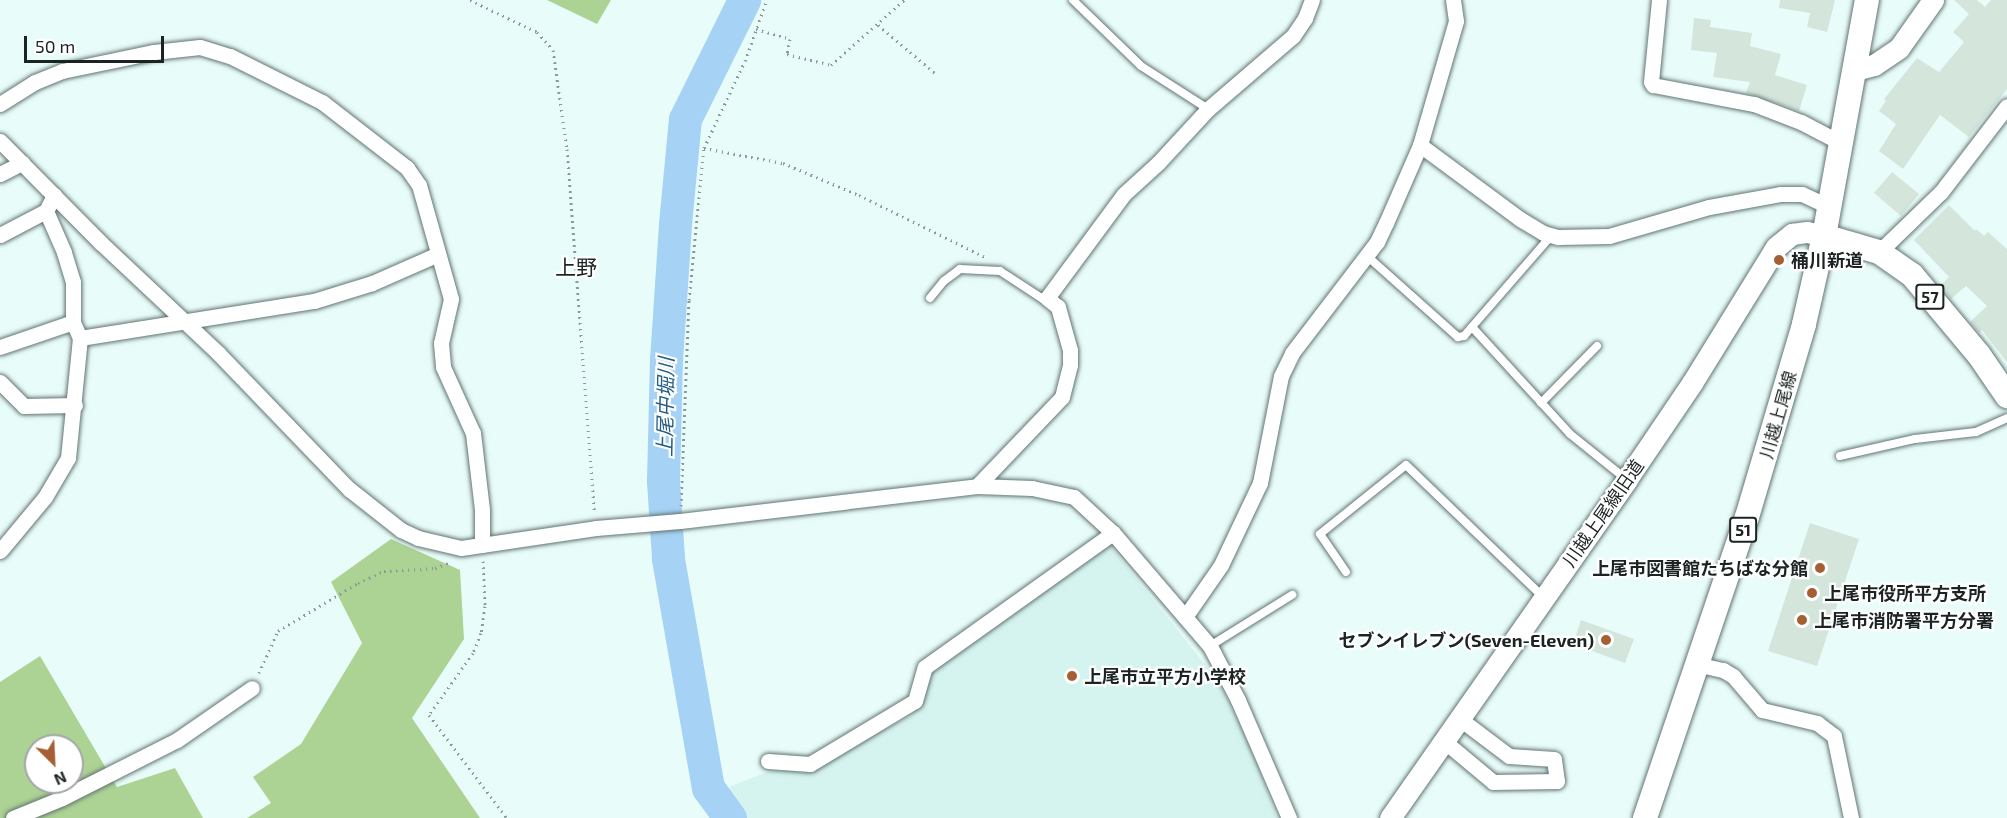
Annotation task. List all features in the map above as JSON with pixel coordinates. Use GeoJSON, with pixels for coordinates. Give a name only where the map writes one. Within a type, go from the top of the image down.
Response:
{"type":"FeatureCollection","features":[{"type":"Feature","properties":{"kind":"main road","name":"川越上尾線"},"geometry":{"type":"LineString","coordinates":[[1645,818],[1777,419],[1804,324],[1830,207],[1867,0]]}},
{"type":"Feature","properties":{"kind":"main road","name":"57"},"geometry":{"type":"LineString","coordinates":[[1824,236],[1879,252],[1912,275],[1979,355],[2007,396]]}},
{"type":"Feature","properties":{"kind":"street"},"geometry":{"type":"LineString","coordinates":[[977,486],[1062,397],[1070,365],[1070,350],[1058,306],[1047,298],[1124,194],[1158,163],[1208,109],[1293,36],[1305,18],[1311,0]]}},
{"type":"Feature","properties":{"kind":"street"},"geometry":{"type":"LineString","coordinates":[[1185,617],[1221,565],[1260,483],[1281,376],[1292,353],[1377,242],[1420,145],[1456,21],[1453,0]]}},
{"type":"Feature","properties":{"kind":"street"},"geometry":{"type":"LineString","coordinates":[[1659,0],[1651,82],[1653,86],[1754,104],[1802,122],[1840,143]]}},
{"type":"Feature","properties":{"kind":"street"},"geometry":{"type":"LineString","coordinates":[[1855,70],[1874,65],[1899,48],[1933,0]]}},
{"type":"Feature","properties":{"kind":"street"},"geometry":{"type":"LineString","coordinates":[[0,104],[35,82],[62,71],[154,52],[200,47],[230,56],[322,102],[407,168],[419,185],[436,255],[446,275],[451,299],[441,343],[443,367],[473,432],[482,510],[482,545]]}},
{"type":"Feature","properties":{"kind":"street"},"geometry":{"type":"LineString","coordinates":[[1879,252],[1941,192],[2007,106]]}},
{"type":"Feature","properties":{"kind":"street"},"geometry":{"type":"LineString","coordinates":[[0,141],[184,323],[218,353],[349,489],[374,510],[418,538],[461,548],[596,528],[670,522],[977,486],[1032,488],[1074,497],[1113,532],[1210,646],[1238,700],[1288,818]]}},
{"type":"Feature","properties":{"kind":"street"},"geometry":{"type":"LineString","coordinates":[[1420,145],[1521,219],[1551,236],[1609,236],[1709,207],[1780,194],[1802,194],[1830,207]]}},
{"type":"Feature","properties":{"kind":"street"},"geometry":{"type":"LineString","coordinates":[[0,174],[22,163]]}},
{"type":"Feature","properties":{"kind":"street"},"geometry":{"type":"LineString","coordinates":[[0,236],[46,211],[54,195]]}},
{"type":"Feature","properties":{"kind":"street"},"geometry":{"type":"LineString","coordinates":[[0,551],[45,497],[68,458],[80,338],[73,322],[73,282],[64,252],[46,211]]}},
{"type":"Feature","properties":{"kind":"street","name":"川越上尾線旧道"},"geometry":{"type":"LineString","coordinates":[[1390,818],[1692,383],[1776,247],[1792,234],[1807,232],[1824,236]]}},
{"type":"Feature","properties":{"kind":"street"},"geometry":{"type":"LineString","coordinates":[[80,338],[314,301],[372,283],[436,255]]}},
{"type":"Feature","properties":{"kind":"street"},"geometry":{"type":"LineString","coordinates":[[0,347],[73,322]]}},
{"type":"Feature","properties":{"kind":"street"},"geometry":{"type":"LineString","coordinates":[[0,382],[24,406],[75,405]]}},
{"type":"Feature","properties":{"kind":"street"},"geometry":{"type":"LineString","coordinates":[[768,761],[810,764],[915,701],[925,667],[1113,532]]}},
{"type":"Feature","properties":{"kind":"street"},"geometry":{"type":"LineString","coordinates":[[1696,664],[1723,670],[1733,676],[1762,710],[1817,723],[1833,736],[1851,818]]}},
{"type":"Feature","properties":{"kind":"street"},"geometry":{"type":"LineString","coordinates":[[13,818],[62,798],[177,740],[252,688]]}},
{"type":"Feature","properties":{"kind":"street"},"geometry":{"type":"LineString","coordinates":[[1444,741],[1493,782],[1557,781],[1554,759],[1509,756],[1460,718]]}},
{"type":"Feature","properties":{"kind":"lane"},"geometry":{"type":"LineString","coordinates":[[1073,0],[1141,66],[1208,109]]}},
{"type":"Feature","properties":{"kind":"lane"},"geometry":{"type":"LineString","coordinates":[[1367,256],[1458,337],[1464,336],[1551,236]]}},
{"type":"Feature","properties":{"kind":"lane"},"geometry":{"type":"LineString","coordinates":[[930,298],[944,281],[960,269],[999,271],[1043,299],[1047,298]]}},
{"type":"Feature","properties":{"kind":"lane"},"geometry":{"type":"LineString","coordinates":[[1472,327],[1579,442],[1627,479]]}},
{"type":"Feature","properties":{"kind":"lane"},"geometry":{"type":"LineString","coordinates":[[1541,403],[1597,346]]}},
{"type":"Feature","properties":{"kind":"lane"},"geometry":{"type":"LineString","coordinates":[[1840,456],[1915,439],[1976,432],[2007,418]]}},
{"type":"Feature","properties":{"kind":"lane"},"geometry":{"type":"LineString","coordinates":[[1346,572],[1320,534],[1406,465],[1544,598]]}},
{"type":"Feature","properties":{"kind":"lane"},"geometry":{"type":"LineString","coordinates":[[1210,646],[1292,595]]}},
{"type":"Feature","properties":{"kind":"path"},"geometry":{"type":"LineString","coordinates":[[470,0],[537,32],[553,50],[567,149],[596,528]]}},
{"type":"Feature","properties":{"kind":"path"},"geometry":{"type":"LineString","coordinates":[[670,522],[704,148],[745,61],[767,0]]}},
{"type":"Feature","properties":{"kind":"path"},"geometry":{"type":"LineString","coordinates":[[756,29],[790,39],[787,54],[831,66],[904,0]]}},
{"type":"Feature","properties":{"kind":"path"},"geometry":{"type":"LineString","coordinates":[[878,25],[935,73]]}},
{"type":"Feature","properties":{"kind":"path"},"geometry":{"type":"LineString","coordinates":[[704,148],[783,163],[859,195],[980,254],[999,271]]}},
{"type":"Feature","properties":{"kind":"path"},"geometry":{"type":"LineString","coordinates":[[482,545],[485,606],[481,633],[473,653],[457,679],[445,690],[429,715],[507,818]]}},
{"type":"Feature","properties":{"kind":"path"},"geometry":{"type":"LineString","coordinates":[[252,688],[278,631],[384,571],[435,568],[457,557],[461,548]]}},
{"type":"Feature","properties":{"kind":"shaded area","name":"上尾市立平方小学校"},"geometry":{"type":"Polygon","coordinates":[[[1107,542],[1219,682],[1255,758],[1277,818],[744,818],[732,803],[728,794],[731,786],[767,772],[807,770],[911,716],[924,699],[932,670],[1107,542]]]}},
{"type":"Feature","properties":{"kind":"green space"},"geometry":{"type":"Polygon","coordinates":[[[547,0],[611,0],[597,24],[547,0]]]}},
{"type":"Feature","properties":{"kind":"green space"},"geometry":{"type":"Polygon","coordinates":[[[391,539],[460,570],[464,639],[412,718],[480,818],[247,818],[271,803],[253,777],[301,744],[362,643],[331,582],[391,539]]]}},
{"type":"Feature","properties":{"kind":"green space"},"geometry":{"type":"Polygon","coordinates":[[[40,656],[117,787],[175,768],[203,818],[0,818],[0,682],[40,656]]]}},
{"type":"Feature","properties":{"kind":"building"},"geometry":{"type":"Polygon","coordinates":[[[1780,0],[1835,0],[1827,32],[1807,27],[1810,13],[1779,8],[1780,0]]]}},
{"type":"Feature","properties":{"kind":"building"},"geometry":{"type":"Polygon","coordinates":[[[1954,0],[1977,0],[1985,7],[1991,0],[2007,0],[2007,89],[1969,137],[1940,115],[1903,169],[1879,151],[1896,124],[1879,111],[1886,101],[1884,99],[1917,58],[1939,72],[1964,42],[1953,32],[1969,14],[1954,0]]]}},
{"type":"Feature","properties":{"kind":"building"},"geometry":{"type":"Polygon","coordinates":[[[1694,18],[1711,20],[1710,27],[1752,33],[1750,46],[1781,54],[1775,75],[1807,85],[1799,111],[1746,93],[1750,82],[1713,77],[1717,53],[1691,50],[1694,18]]]}},
{"type":"Feature","properties":{"kind":"building"},"geometry":{"type":"Polygon","coordinates":[[[1892,172],[1919,194],[1901,216],[1874,193],[1892,172]]]}},
{"type":"Feature","properties":{"kind":"building"},"geometry":{"type":"Polygon","coordinates":[[[1949,205],[1975,231],[1976,229],[1984,236],[1988,232],[2007,249],[2007,362],[1982,330],[1979,333],[1970,322],[1987,306],[1966,286],[1951,299],[1940,286],[1949,277],[1914,240],[1949,205]]]}},
{"type":"Feature","properties":{"kind":"building"},"geometry":{"type":"Polygon","coordinates":[[[1810,523],[1859,539],[1817,666],[1768,651],[1810,523]]]}},
{"type":"Feature","properties":{"kind":"building"},"geometry":{"type":"Polygon","coordinates":[[[1581,620],[1634,639],[1625,663],[1573,644],[1581,620]]]}},
{"type":"Feature","properties":{"kind":"waterway","name":"上尾中堀川"},"geometry":{"type":"LineString","coordinates":[[730,818],[708,788],[668,558],[663,481],[666,360],[685,119],[744,0]]}},
{"type":"Feature","properties":{"kind":"place","name":"桶川新道"},"geometry":{"type":"Point","coordinates":[1779,260]}},
{"type":"Feature","properties":{"kind":"place","name":"上尾市図書館たちばな分館"},"geometry":{"type":"Point","coordinates":[1820,568]}},
{"type":"Feature","properties":{"kind":"place","name":"上尾市役所平方支所"},"geometry":{"type":"Point","coordinates":[1812,593]}},
{"type":"Feature","properties":{"kind":"place","name":"上尾市消防署平方分署"},"geometry":{"type":"Point","coordinates":[1802,620]}},
{"type":"Feature","properties":{"kind":"place","name":"セブンイレブン(Seven-Eleven)"},"geometry":{"type":"Point","coordinates":[1606,640]}},
{"type":"Feature","properties":{"kind":"place","name":"上尾市立平方小学校"},"geometry":{"type":"Point","coordinates":[1072,676]}},
{"type":"Feature","properties":{"kind":"district","name":"上野"},"geometry":{"type":"Point","coordinates":[576,267]}}]}
